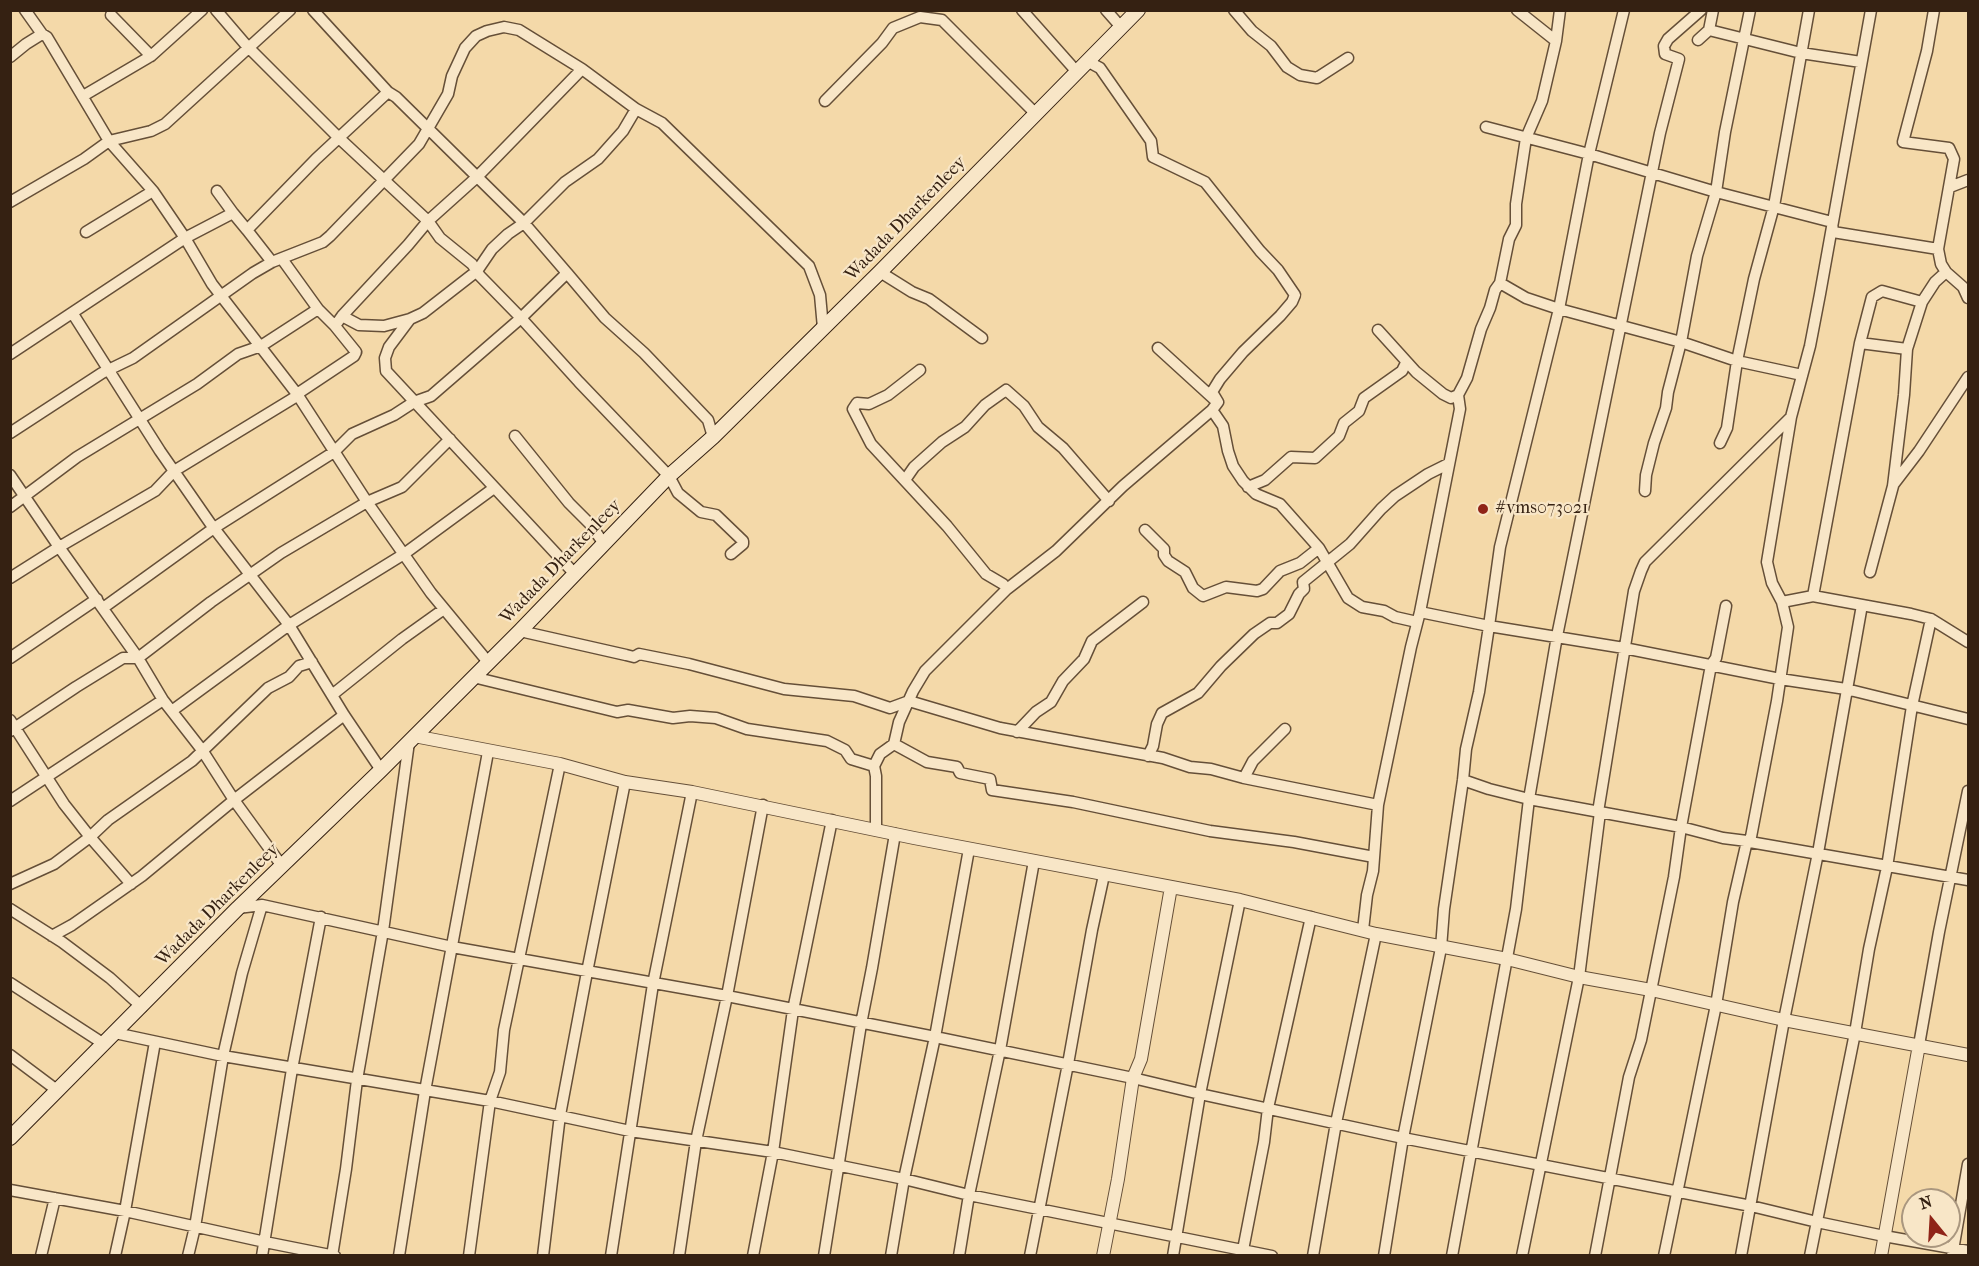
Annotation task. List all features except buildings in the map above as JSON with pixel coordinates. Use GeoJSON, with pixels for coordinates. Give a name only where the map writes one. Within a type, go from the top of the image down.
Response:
{"type":"FeatureCollection","features":[{"type":"Feature","properties":{"kind":"main road","name":"Wadada Dharkenleey"},"geometry":{"type":"LineString","coordinates":[[11,1136],[142,1007],[238,908],[520,632],[669,476],[713,437],[824,328],[1138,10]]}},
{"type":"Feature","properties":{"kind":"street"},"geometry":{"type":"LineString","coordinates":[[25,10],[42,34],[47,37],[109,141],[153,191],[185,238],[212,284],[297,395],[367,502],[444,609],[488,662]]}},
{"type":"Feature","properties":{"kind":"street"},"geometry":{"type":"LineString","coordinates":[[83,96],[151,56],[202,10]]}},
{"type":"Feature","properties":{"kind":"street"},"geometry":{"type":"LineString","coordinates":[[216,10],[250,49],[339,138],[428,221],[440,238],[469,261],[579,382],[669,476],[678,493],[701,512],[716,515],[743,541],[743,544],[731,554]]}},
{"type":"Feature","properties":{"kind":"street"},"geometry":{"type":"LineString","coordinates":[[10,202],[84,159],[109,141],[151,131],[165,124],[250,49],[290,10]]}},
{"type":"Feature","properties":{"kind":"street"},"geometry":{"type":"LineString","coordinates":[[313,10],[388,92],[396,97],[524,223],[605,318],[644,353],[708,420],[713,437]]}},
{"type":"Feature","properties":{"kind":"street"},"geometry":{"type":"LineString","coordinates":[[1022,10],[1077,72]]}},
{"type":"Feature","properties":{"kind":"street"},"geometry":{"type":"LineString","coordinates":[[1106,10],[1121,27]]}},
{"type":"Feature","properties":{"kind":"street"},"geometry":{"type":"LineString","coordinates":[[1234,10],[1252,31],[1271,46],[1287,68],[1300,75],[1317,78],[1348,58]]}},
{"type":"Feature","properties":{"kind":"street"},"geometry":{"type":"LineString","coordinates":[[1517,10],[1556,41]]}},
{"type":"Feature","properties":{"kind":"street"},"geometry":{"type":"LineString","coordinates":[[1363,930],[1367,895],[1373,871],[1378,805],[1419,617],[1460,409],[1458,395],[1467,378],[1481,329],[1495,290],[1500,283],[1509,239],[1516,225],[1516,204],[1526,138],[1542,101],[1556,41],[1560,10]]}},
{"type":"Feature","properties":{"kind":"street"},"geometry":{"type":"LineString","coordinates":[[1384,1256],[1403,1138],[1441,948],[1444,909],[1466,749],[1479,692],[1500,547],[1559,309],[1589,153],[1624,10]]}},
{"type":"Feature","properties":{"kind":"street"},"geometry":{"type":"LineString","coordinates":[[1452,1256],[1516,909],[1529,799],[1557,636],[1652,172],[1680,59],[1665,54],[1664,46],[1668,39],[1701,10]]}},
{"type":"Feature","properties":{"kind":"street"},"geometry":{"type":"LineString","coordinates":[[1698,40],[1709,30],[1713,10]]}},
{"type":"Feature","properties":{"kind":"street"},"geometry":{"type":"LineString","coordinates":[[1645,491],[1650,456],[1666,408],[1681,342],[1697,256],[1716,192],[1725,132],[1750,10]]}},
{"type":"Feature","properties":{"kind":"street"},"geometry":{"type":"LineString","coordinates":[[1720,443],[1727,428],[1737,361],[1754,279],[1774,206],[1809,10]]}},
{"type":"Feature","properties":{"kind":"street"},"geometry":{"type":"LineString","coordinates":[[1664,1256],[1716,1005],[1733,902],[1749,842],[1780,679],[1788,627],[1782,602],[1772,583],[1767,562],[1791,417],[1820,294],[1871,10]]}},
{"type":"Feature","properties":{"kind":"street"},"geometry":{"type":"LineString","coordinates":[[1934,10],[1927,51],[1903,142],[1949,148],[1954,159],[1938,249],[1941,264],[1946,272],[1966,285],[1968,298]]}},
{"type":"Feature","properties":{"kind":"street"},"geometry":{"type":"LineString","coordinates":[[111,15],[151,56]]}},
{"type":"Feature","properties":{"kind":"street"},"geometry":{"type":"LineString","coordinates":[[825,101],[882,43],[893,28],[920,17],[942,20],[1035,113]]}},
{"type":"Feature","properties":{"kind":"street"},"geometry":{"type":"LineString","coordinates":[[10,433],[108,370],[134,358],[253,273],[323,242],[419,144],[448,94],[465,48],[476,36],[504,27],[519,30],[582,69],[636,109],[662,123],[809,266],[820,295],[824,328]]}},
{"type":"Feature","properties":{"kind":"street"},"geometry":{"type":"LineString","coordinates":[[1709,30],[1801,53],[1861,62]]}},
{"type":"Feature","properties":{"kind":"street"},"geometry":{"type":"LineString","coordinates":[[10,57],[42,34]]}},
{"type":"Feature","properties":{"kind":"street"},"geometry":{"type":"LineString","coordinates":[[1087,61],[1100,68],[1151,141],[1153,157],[1205,182],[1278,270],[1295,295],[1280,316],[1243,352],[1212,392],[1233,466],[1256,494],[1280,504],[1319,548],[1325,562],[1348,598],[1362,607],[1384,610],[1395,616],[1489,626],[1624,648],[1780,679],[1846,689],[1968,719]]}},
{"type":"Feature","properties":{"kind":"street"},"geometry":{"type":"LineString","coordinates":[[335,326],[428,221],[477,177],[582,69]]}},
{"type":"Feature","properties":{"kind":"street"},"geometry":{"type":"LineString","coordinates":[[247,230],[388,92]]}},
{"type":"Feature","properties":{"kind":"street"},"geometry":{"type":"LineString","coordinates":[[342,316],[359,325],[384,326],[423,314],[477,271],[492,249],[524,223],[565,182],[598,159],[623,130],[636,109]]}},
{"type":"Feature","properties":{"kind":"street"},"geometry":{"type":"LineString","coordinates":[[1486,127],[1589,153],[1716,192],[1832,222]]}},
{"type":"Feature","properties":{"kind":"street"},"geometry":{"type":"LineString","coordinates":[[1950,187],[1968,180]]}},
{"type":"Feature","properties":{"kind":"street"},"geometry":{"type":"LineString","coordinates":[[10,578],[155,491],[174,471],[297,395],[354,356],[356,352],[335,326],[247,230],[217,190]]}},
{"type":"Feature","properties":{"kind":"street"},"geometry":{"type":"LineString","coordinates":[[86,232],[153,191]]}},
{"type":"Feature","properties":{"kind":"street"},"geometry":{"type":"LineString","coordinates":[[10,354],[185,238],[233,213]]}},
{"type":"Feature","properties":{"kind":"street"},"geometry":{"type":"LineString","coordinates":[[1832,222],[1833,232],[1938,249]]}},
{"type":"Feature","properties":{"kind":"street"},"geometry":{"type":"LineString","coordinates":[[880,272],[938,305],[982,338]]}},
{"type":"Feature","properties":{"kind":"street"},"geometry":{"type":"LineString","coordinates":[[1870,572],[1893,486],[1907,349],[1922,302],[1935,282],[1946,272]]}},
{"type":"Feature","properties":{"kind":"street"},"geometry":{"type":"LineString","coordinates":[[10,658],[100,603],[334,452],[352,434],[414,402],[431,396],[521,318],[567,273]]}},
{"type":"Feature","properties":{"kind":"street"},"geometry":{"type":"LineString","coordinates":[[1500,283],[1526,298],[1559,309],[1681,342],[1737,361],[1802,375]]}},
{"type":"Feature","properties":{"kind":"street"},"geometry":{"type":"LineString","coordinates":[[1813,596],[1860,343],[1872,297],[1882,291],[1922,302]]}},
{"type":"Feature","properties":{"kind":"street"},"geometry":{"type":"LineString","coordinates":[[10,507],[77,457],[197,384],[238,354],[261,346],[318,309]]}},
{"type":"Feature","properties":{"kind":"street"},"geometry":{"type":"LineString","coordinates":[[73,314],[174,471],[214,528],[289,625],[381,770]]}},
{"type":"Feature","properties":{"kind":"street"},"geometry":{"type":"LineString","coordinates":[[410,319],[389,347],[386,371],[574,573]]}},
{"type":"Feature","properties":{"kind":"street"},"geometry":{"type":"LineString","coordinates":[[1378,330],[1406,363],[1443,394],[1451,398],[1458,395]]}},
{"type":"Feature","properties":{"kind":"street"},"geometry":{"type":"LineString","coordinates":[[1860,343],[1907,349]]}},
{"type":"Feature","properties":{"kind":"street"},"geometry":{"type":"LineString","coordinates":[[1158,348],[1215,406]]}},
{"type":"Feature","properties":{"kind":"street"},"geometry":{"type":"LineString","coordinates":[[1248,487],[1265,480],[1291,457],[1315,458],[1340,436],[1344,423],[1359,411],[1364,398],[1401,371],[1406,363]]}},
{"type":"Feature","properties":{"kind":"street"},"geometry":{"type":"LineString","coordinates":[[920,370],[888,394],[869,404],[857,403],[853,409],[871,444],[948,526],[986,573],[1007,589]]}},
{"type":"Feature","properties":{"kind":"street"},"geometry":{"type":"LineString","coordinates":[[1893,486],[1919,452],[1968,377]]}},
{"type":"Feature","properties":{"kind":"street"},"geometry":{"type":"LineString","coordinates":[[905,480],[914,467],[942,442],[965,427],[985,405],[1006,390],[1028,411],[1038,427],[1063,448],[1109,501]]}},
{"type":"Feature","properties":{"kind":"street"},"geometry":{"type":"LineString","coordinates":[[876,830],[874,766],[880,754],[894,744],[899,722],[925,671],[1007,589],[1056,551],[1157,456],[1215,406]]}},
{"type":"Feature","properties":{"kind":"street"},"geometry":{"type":"LineString","coordinates":[[1522,1256],[1579,977],[1599,812],[1636,580],[1645,562],[1791,417]]}},
{"type":"Feature","properties":{"kind":"street"},"geometry":{"type":"LineString","coordinates":[[515,436],[569,503],[591,525],[604,544]]}},
{"type":"Feature","properties":{"kind":"street"},"geometry":{"type":"LineString","coordinates":[[131,884],[90,837],[12,726],[123,658],[138,658],[211,602],[281,553],[367,502],[402,487],[450,439]]}},
{"type":"Feature","properties":{"kind":"street"},"geometry":{"type":"LineString","coordinates":[[1148,756],[1153,746],[1156,724],[1162,713],[1198,693],[1221,666],[1254,634],[1270,623],[1277,623],[1289,614],[1299,594],[1304,590],[1303,582],[1350,544],[1355,536],[1395,496],[1448,464]]}},
{"type":"Feature","properties":{"kind":"street"},"geometry":{"type":"LineString","coordinates":[[10,475],[138,658],[163,700],[202,750],[234,800],[282,866]]}},
{"type":"Feature","properties":{"kind":"street"},"geometry":{"type":"LineString","coordinates":[[173,710],[289,625],[404,554],[494,488]]}},
{"type":"Feature","properties":{"kind":"street"},"geometry":{"type":"LineString","coordinates":[[1145,531],[1164,549],[1164,555],[1168,561],[1185,572],[1193,588],[1203,596],[1226,587],[1257,591],[1263,589],[1280,571],[1300,563],[1319,548]]}},
{"type":"Feature","properties":{"kind":"street"},"geometry":{"type":"LineString","coordinates":[[1782,602],[1813,596],[1931,619],[1968,642]]}},
{"type":"Feature","properties":{"kind":"street"},"geometry":{"type":"LineString","coordinates":[[1017,732],[1036,712],[1051,702],[1063,681],[1084,658],[1092,641],[1143,602]]}},
{"type":"Feature","properties":{"kind":"street"},"geometry":{"type":"LineString","coordinates":[[1741,1256],[1784,1020],[1818,853],[1862,605]]}},
{"type":"Feature","properties":{"kind":"street"},"geometry":{"type":"LineString","coordinates":[[1595,1256],[1629,1077],[1641,1040],[1674,877],[1711,665],[1716,658],[1726,606]]}},
{"type":"Feature","properties":{"kind":"street"},"geometry":{"type":"LineString","coordinates":[[332,695],[444,609]]}},
{"type":"Feature","properties":{"kind":"street"},"geometry":{"type":"LineString","coordinates":[[1810,1256],[1887,867],[1911,706],[1931,619]]}},
{"type":"Feature","properties":{"kind":"street"},"geometry":{"type":"LineString","coordinates":[[520,632],[633,657],[639,654],[689,664],[784,689],[854,696],[891,708],[909,701],[1000,729],[1176,761],[1190,767],[1211,769],[1244,778],[1378,805]]}},
{"type":"Feature","properties":{"kind":"street"},"geometry":{"type":"LineString","coordinates":[[10,884],[54,864],[90,837],[108,820],[192,761],[268,688],[289,677],[299,666],[312,662]]}},
{"type":"Feature","properties":{"kind":"street"},"geometry":{"type":"LineString","coordinates":[[472,677],[616,712],[627,710],[673,718],[690,716],[716,718],[747,729],[827,741],[845,750],[851,759],[874,766]]}},
{"type":"Feature","properties":{"kind":"street"},"geometry":{"type":"LineString","coordinates":[[10,801],[163,700]]}},
{"type":"Feature","properties":{"kind":"street"},"geometry":{"type":"LineString","coordinates":[[52,936],[72,925],[131,884],[344,715]]}},
{"type":"Feature","properties":{"kind":"street"},"geometry":{"type":"LineString","coordinates":[[1244,778],[1253,761],[1285,729]]}},
{"type":"Feature","properties":{"kind":"street"},"geometry":{"type":"LineString","coordinates":[[10,1190],[125,1211],[333,1255],[357,1080],[383,931],[411,739],[560,764],[626,782],[763,805],[969,849],[1240,900],[1441,948],[1507,959],[1579,977],[1651,990],[1784,1020],[1968,1055]]}},
{"type":"Feature","properties":{"kind":"street"},"geometry":{"type":"LineString","coordinates":[[894,744],[927,762],[957,767],[960,773],[990,779],[992,790],[1073,802],[1210,831],[1294,842],[1374,857]]}},
{"type":"Feature","properties":{"kind":"street"},"geometry":{"type":"LineString","coordinates":[[399,1256],[425,1091],[488,752]]}},
{"type":"Feature","properties":{"kind":"street"},"geometry":{"type":"LineString","coordinates":[[469,1256],[490,1101],[500,1072],[504,1030],[560,764]]}},
{"type":"Feature","properties":{"kind":"street"},"geometry":{"type":"LineString","coordinates":[[1463,780],[1529,799],[1681,827],[1723,838],[1968,880]]}},
{"type":"Feature","properties":{"kind":"street"},"geometry":{"type":"LineString","coordinates":[[543,1256],[560,1115],[626,782]]}},
{"type":"Feature","properties":{"kind":"street"},"geometry":{"type":"LineString","coordinates":[[1881,1256],[1968,791]]}},
{"type":"Feature","properties":{"kind":"street"},"geometry":{"type":"LineString","coordinates":[[611,1256],[654,984],[692,792]]}},
{"type":"Feature","properties":{"kind":"street"},"geometry":{"type":"LineString","coordinates":[[679,1256],[696,1141],[727,996],[763,805]]}},
{"type":"Feature","properties":{"kind":"street"},"geometry":{"type":"LineString","coordinates":[[753,1256],[773,1152],[793,1010],[832,820]]}},
{"type":"Feature","properties":{"kind":"street"},"geometry":{"type":"LineString","coordinates":[[824,1256],[837,1165],[895,834]]}},
{"type":"Feature","properties":{"kind":"street"},"geometry":{"type":"LineString","coordinates":[[891,1256],[904,1179],[935,1037],[969,849]]}},
{"type":"Feature","properties":{"kind":"street"},"geometry":{"type":"LineString","coordinates":[[959,1256],[969,1195],[1000,1050],[1034,861]]}},
{"type":"Feature","properties":{"kind":"street"},"geometry":{"type":"LineString","coordinates":[[1030,1256],[1104,875]]}},
{"type":"Feature","properties":{"kind":"street"},"geometry":{"type":"LineString","coordinates":[[1103,1256],[1118,1179],[1133,1078],[1141,1059],[1171,887]]}},
{"type":"Feature","properties":{"kind":"street"},"geometry":{"type":"LineString","coordinates":[[1173,1256],[1200,1094],[1240,900]]}},
{"type":"Feature","properties":{"kind":"street"},"geometry":{"type":"LineString","coordinates":[[238,908],[262,905],[452,947],[727,996],[935,1037],[1403,1138],[1751,1206],[1953,1251],[1968,1251]]}},
{"type":"Feature","properties":{"kind":"street"},"geometry":{"type":"LineString","coordinates":[[188,1256],[195,1227],[223,1056],[242,973],[262,905]]}},
{"type":"Feature","properties":{"kind":"street"},"geometry":{"type":"LineString","coordinates":[[10,909],[111,978],[142,1007]]}},
{"type":"Feature","properties":{"kind":"street"},"geometry":{"type":"LineString","coordinates":[[262,1256],[292,1068],[321,917]]}},
{"type":"Feature","properties":{"kind":"street"},"geometry":{"type":"LineString","coordinates":[[1242,1252],[1264,1142],[1268,1108],[1311,917]]}},
{"type":"Feature","properties":{"kind":"street"},"geometry":{"type":"LineString","coordinates":[[1313,1256],[1336,1123],[1376,934]]}},
{"type":"Feature","properties":{"kind":"street"},"geometry":{"type":"LineString","coordinates":[[10,983],[104,1044]]}},
{"type":"Feature","properties":{"kind":"street"},"geometry":{"type":"LineString","coordinates":[[116,1033],[223,1056],[490,1101],[630,1131],[773,1152],[969,1195],[1176,1235],[1242,1252],[1272,1256]]}},
{"type":"Feature","properties":{"kind":"street"},"geometry":{"type":"LineString","coordinates":[[115,1256],[155,1042]]}},
{"type":"Feature","properties":{"kind":"street"},"geometry":{"type":"LineString","coordinates":[[10,1055],[58,1090]]}},
{"type":"Feature","properties":{"kind":"street"},"geometry":{"type":"LineString","coordinates":[[1953,1251],[1968,1164]]}},
{"type":"Feature","properties":{"kind":"street"},"geometry":{"type":"LineString","coordinates":[[41,1256],[55,1198]]}},
{"type":"Feature","properties":{"kind":"place","name":"#vms073021"},"geometry":{"type":"Point","coordinates":[1483,509]}}]}
